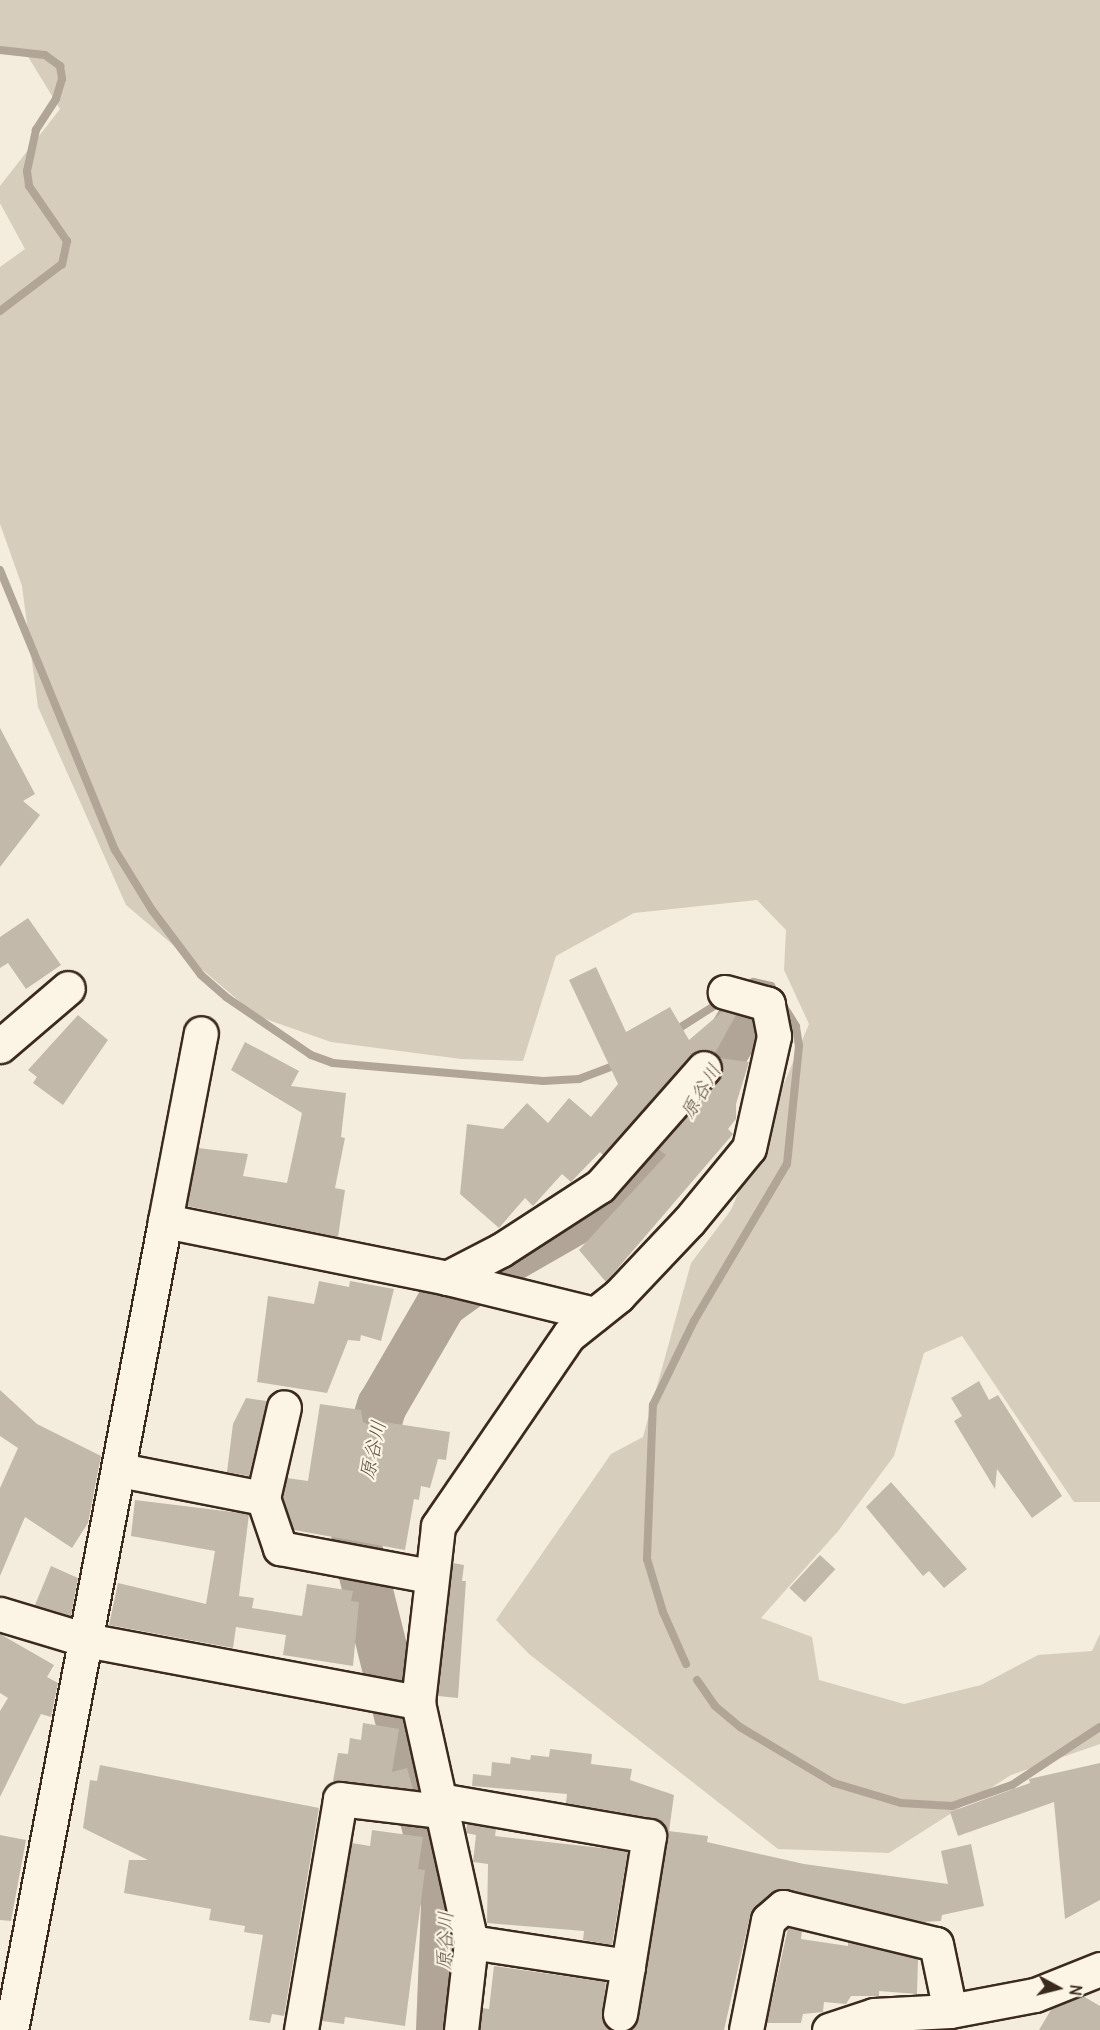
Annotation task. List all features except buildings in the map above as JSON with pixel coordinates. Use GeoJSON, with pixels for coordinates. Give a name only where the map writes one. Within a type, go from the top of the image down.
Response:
{"type":"FeatureCollection","features":[{"type":"Feature","properties":{"kind":"street"},"geometry":{"type":"LineString","coordinates":[[0,1046],[68,988]]}},
{"type":"Feature","properties":{"kind":"street"},"geometry":{"type":"LineString","coordinates":[[461,2030],[471,1942],[418,1702],[429,1576],[438,1526],[568,1335],[595,1314],[689,1221],[749,1148],[774,1036],[768,1005],[725,992]]}},
{"type":"Feature","properties":{"kind":"street"},"geometry":{"type":"LineString","coordinates":[[11,2030],[120,1470],[201,1033]]}},
{"type":"Feature","properties":{"kind":"street"},"geometry":{"type":"LineString","coordinates":[[447,1278],[501,1250],[600,1186],[704,1068]]}},
{"type":"Feature","properties":{"kind":"street"},"geometry":{"type":"LineString","coordinates":[[165,1221],[447,1278],[595,1314]]}},
{"type":"Feature","properties":{"kind":"street"},"geometry":{"type":"LineString","coordinates":[[284,1407],[263,1498],[280,1548],[429,1576]]}},
{"type":"Feature","properties":{"kind":"street"},"geometry":{"type":"LineString","coordinates":[[120,1470],[263,1498]]}},
{"type":"Feature","properties":{"kind":"street"},"geometry":{"type":"LineString","coordinates":[[0,1614],[86,1640],[418,1702]]}},
{"type":"Feature","properties":{"kind":"street"},"geometry":{"type":"LineString","coordinates":[[301,2030],[340,1799],[440,1806],[649,1836],[620,2014]]}},
{"type":"Feature","properties":{"kind":"street"},"geometry":{"type":"LineString","coordinates":[[746,2030],[768,1920],[783,1907],[936,1944],[950,2011]]}},
{"type":"Feature","properties":{"kind":"street"},"geometry":{"type":"LineString","coordinates":[[471,1942],[628,1966]]}},
{"type":"Feature","properties":{"kind":"street"},"geometry":{"type":"LineString","coordinates":[[829,2030],[874,2016],[950,2011],[1035,1995],[1100,1969]]}},
{"type":"Feature","properties":{"kind":"shaded area"},"geometry":{"type":"Polygon","coordinates":[[[0,0],[1100,0],[1100,1502],[1074,1502],[962,1336],[924,1353],[894,1456],[839,1530],[761,1618],[812,1637],[819,1680],[904,1704],[981,1685],[1038,1655],[1092,1651],[1100,1634],[1100,1744],[1011,1775],[889,1853],[778,1849],[529,1654],[496,1620],[611,1454],[643,1437],[691,1263],[731,1210],[809,1024],[784,970],[786,930],[757,900],[634,913],[556,956],[523,1061],[461,1059],[331,1042],[257,1016],[126,905],[38,707],[22,586],[0,524],[0,267],[25,249],[0,203],[0,186],[60,109],[27,55],[0,54],[0,0]]]}},
{"type":"Feature","properties":{"kind":"waterway"},"geometry":{"type":"LineString","coordinates":[[0,50],[45,55],[60,66],[62,79],[56,99],[36,130],[27,171],[29,186],[67,241],[62,264],[0,311]]}},
{"type":"Feature","properties":{"kind":"waterway"},"geometry":{"type":"LineString","coordinates":[[0,570],[115,850],[152,910],[201,975],[226,997],[311,1055],[333,1063],[543,1081],[579,1079],[621,1063]]}},
{"type":"Feature","properties":{"kind":"waterway"},"geometry":{"type":"LineString","coordinates":[[686,1664],[663,1612],[647,1559],[653,1405],[694,1321],[787,1164],[799,1046],[796,1026],[771,986],[753,982],[744,987]]}},
{"type":"Feature","properties":{"kind":"waterway"},"geometry":{"type":"LineString","coordinates":[[673,1032],[725,999]]}},
{"type":"Feature","properties":{"kind":"waterway","name":"原谷川"},"geometry":{"type":"LineString","coordinates":[[441,2030],[446,1904],[356,1543],[372,1438],[382,1406],[442,1303],[488,1270],[613,1198],[678,1127],[746,1014]]}},
{"type":"Feature","properties":{"kind":"waterway"},"geometry":{"type":"LineString","coordinates":[[697,1680],[715,1706],[740,1727],[834,1783],[901,1803],[952,1806],[1012,1785],[1100,1727]]}}]}
